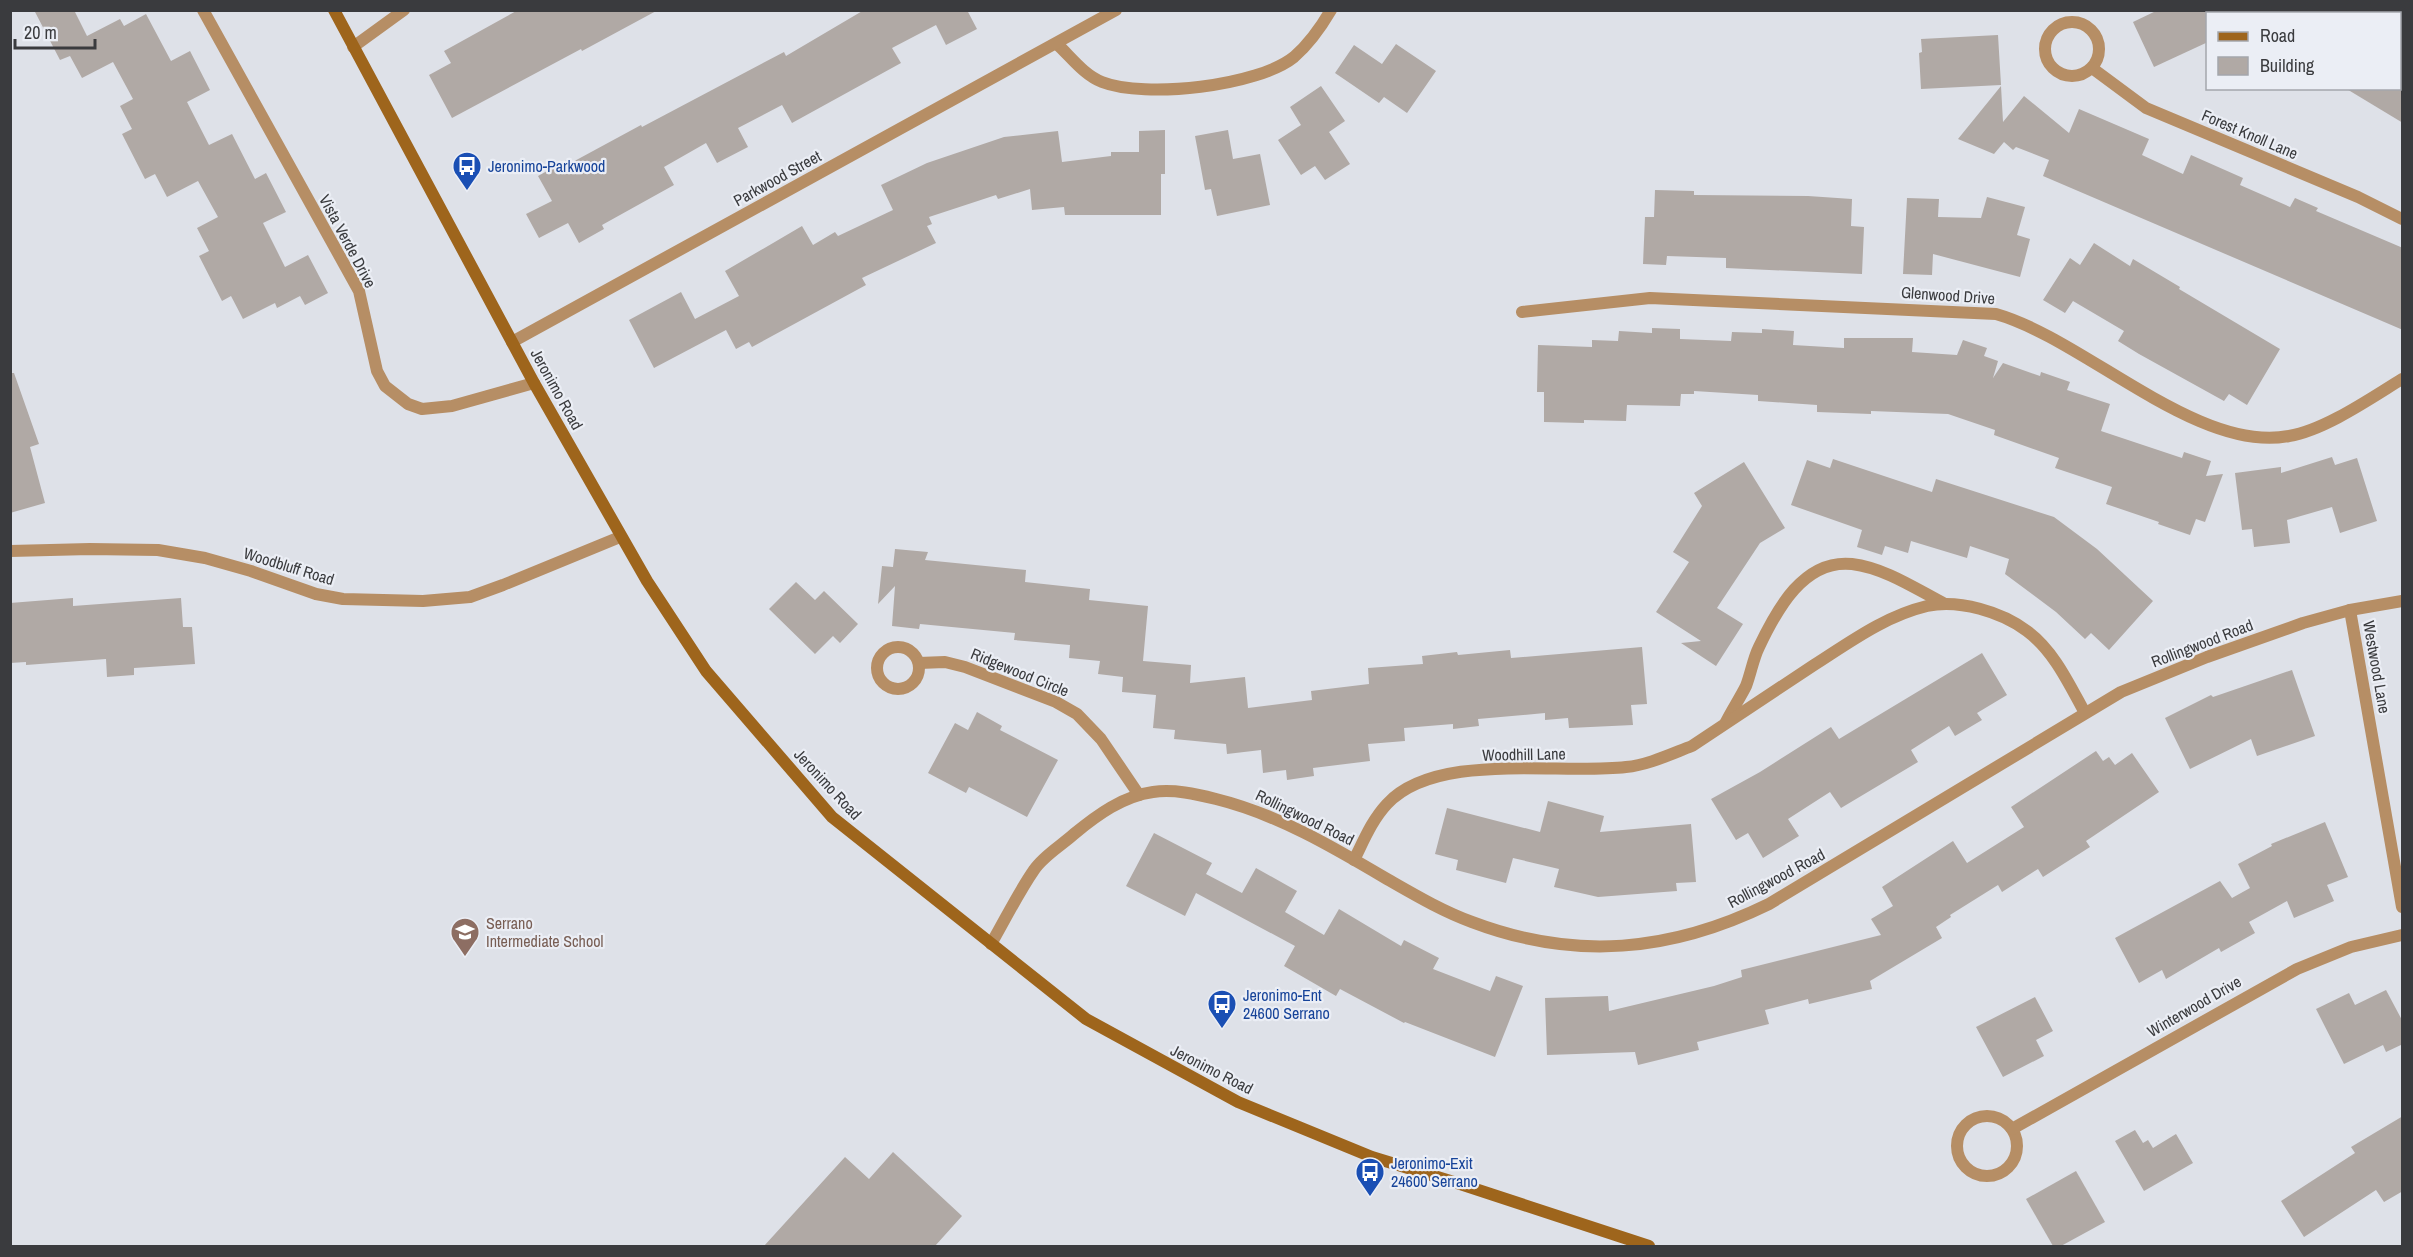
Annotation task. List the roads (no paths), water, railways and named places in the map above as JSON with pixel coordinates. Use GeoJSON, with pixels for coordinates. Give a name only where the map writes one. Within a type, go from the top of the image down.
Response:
{"type":"FeatureCollection","features":[{"type":"Feature","properties":{"kind":"main road","name":"Jeronimo Road"},"geometry":{"type":"LineString","coordinates":[[334,10],[534,383],[620,537],[706,671],[832,817],[1086,1019],[1238,1102],[1372,1157],[1649,1246]]}},
{"type":"Feature","properties":{"kind":"street","name":"Vista Verde Drive"},"geometry":{"type":"LineString","coordinates":[[203,10],[359,291],[369,328],[376,371],[385,386],[408,404],[422,409],[452,406],[534,383]]}},
{"type":"Feature","properties":{"kind":"street"},"geometry":{"type":"LineString","coordinates":[[352,47],[404,10]]}},
{"type":"Feature","properties":{"kind":"street","name":"Parkwood Street"},"geometry":{"type":"LineString","coordinates":[[512,342],[1116,10]]}},
{"type":"Feature","properties":{"kind":"street"},"geometry":{"type":"LineString","coordinates":[[1057,44],[1090,76],[1103,82],[1119,86],[1191,89],[1259,74],[1293,58],[1315,35],[1331,10]]}},
{"type":"Feature","properties":{"kind":"street"},"geometry":{"type":"LineString","coordinates":[[2067,22],[2084,23],[2091,28],[2099,43],[2099,52],[2092,68],[2085,73],[2066,75],[2050,65],[2044,48],[2051,31],[2067,22]]}},
{"type":"Feature","properties":{"kind":"street","name":"Forest Knoll Lane"},"geometry":{"type":"LineString","coordinates":[[2092,68],[2146,108],[2358,197],[2403,219]]}},
{"type":"Feature","properties":{"kind":"street","name":"Glenwood Drive"},"geometry":{"type":"LineString","coordinates":[[1522,312],[1650,298],[1996,314],[2036,328],[2204,424],[2245,435],[2268,438],[2290,436],[2323,424],[2403,379]]}},
{"type":"Feature","properties":{"kind":"street","name":"Woodbluff Road"},"geometry":{"type":"LineString","coordinates":[[10,551],[158,550],[205,558],[251,571],[316,594],[343,599],[423,601],[470,597],[620,537]]}},
{"type":"Feature","properties":{"kind":"street","name":"Woodhill Lane"},"geometry":{"type":"LineString","coordinates":[[1725,723],[1746,686],[1759,648],[1779,610],[1792,591],[1819,568],[1854,564],[1874,569],[1946,605]]}},
{"type":"Feature","properties":{"kind":"street","name":"Rollingwood Road"},"geometry":{"type":"LineString","coordinates":[[991,945],[1035,868],[1100,814],[1123,800],[1167,791],[1199,794],[1244,806],[1288,825],[1442,910],[1503,933],[1575,946],[1647,945],[1741,918],[1769,904],[1873,844],[2121,692],[2206,657],[2303,623],[2350,610],[2403,601]]}},
{"type":"Feature","properties":{"kind":"street","name":"Woodhill Lane"},"geometry":{"type":"LineString","coordinates":[[1354,860],[1377,817],[1388,803],[1414,784],[1447,773],[1628,767],[1692,746],[1873,628],[1907,612],[1929,606],[1946,605],[1989,612],[2007,619],[2028,632],[2060,667],[2085,713]]}},
{"type":"Feature","properties":{"kind":"street","name":"Westwood Lane"},"geometry":{"type":"LineString","coordinates":[[2350,610],[2403,907]]}},
{"type":"Feature","properties":{"kind":"street","name":"Ridgewood Circle"},"geometry":{"type":"LineString","coordinates":[[919,663],[945,662],[965,667],[1056,702],[1077,714],[1101,739],[1139,795]]}},
{"type":"Feature","properties":{"kind":"street","name":"Winterwood Drive"},"geometry":{"type":"LineString","coordinates":[[2012,1128],[2297,969],[2351,947],[2403,935]]}},
{"type":"Feature","properties":{"kind":"street"},"geometry":{"type":"LineString","coordinates":[[1988,1116],[1997,1118],[2012,1128],[2017,1148],[2008,1167],[1990,1175],[1970,1170],[1963,1163],[1957,1145],[1959,1136],[1970,1121],[1988,1116]]}},
{"type":"Feature","properties":{"kind":"place","name":"Jeronimo-Parkwood"},"geometry":{"type":"Point","coordinates":[467,192]}},
{"type":"Feature","properties":{"kind":"place","name":"Serrano Intermediate School"},"geometry":{"type":"Point","coordinates":[465,958]}},
{"type":"Feature","properties":{"kind":"place","name":"Jeronimo-Ent 24600 Serrano"},"geometry":{"type":"Point","coordinates":[1222,1030]}},
{"type":"Feature","properties":{"kind":"place","name":"Jeronimo-Exit 24600 Serrano"},"geometry":{"type":"Point","coordinates":[1370,1198]}}]}
